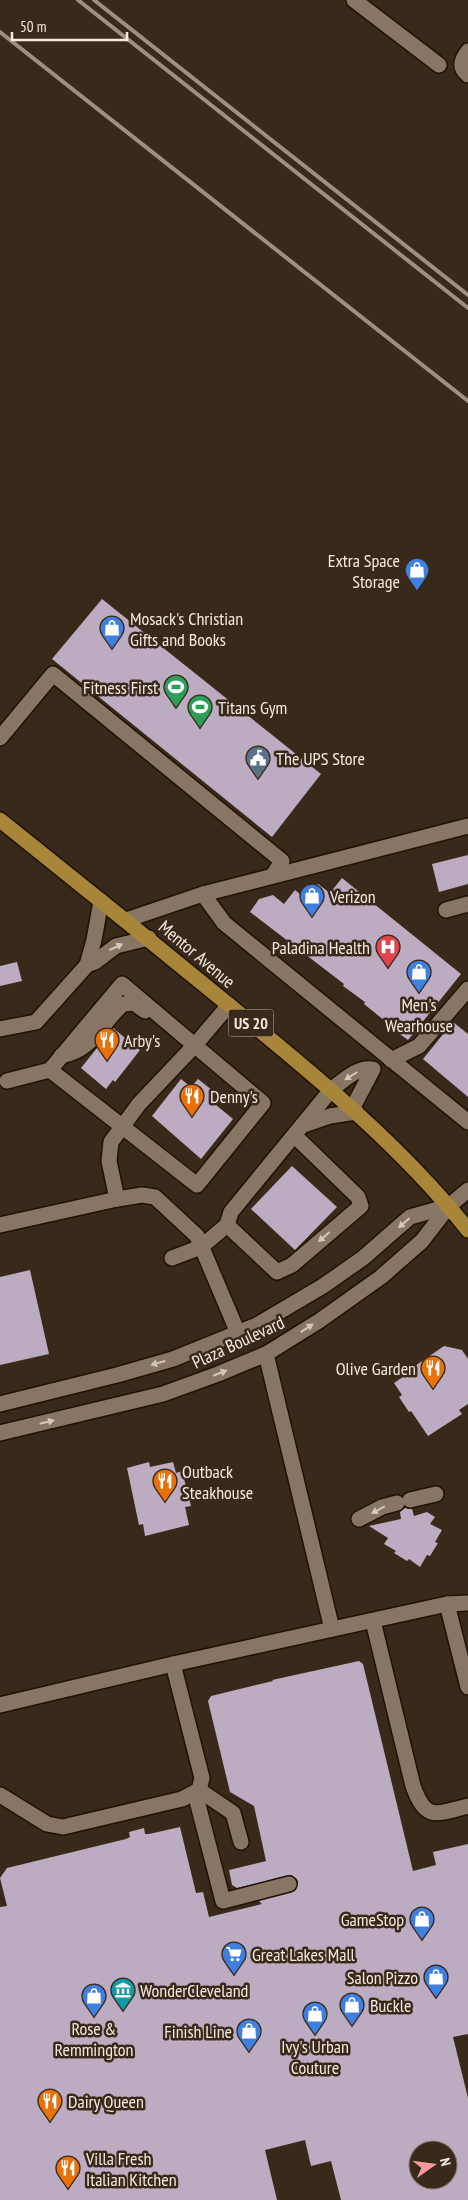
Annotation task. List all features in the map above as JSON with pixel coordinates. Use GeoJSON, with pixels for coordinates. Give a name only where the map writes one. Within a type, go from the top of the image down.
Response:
{"type":"FeatureCollection","features":[{"type":"Feature","properties":{"kind":"main road","name":"Mentor Avenue"},"geometry":{"type":"LineString","coordinates":[[0,820],[149,938],[354,1110],[391,1145],[449,1206],[468,1230]]}},
{"type":"Feature","properties":{"kind":"street"},"geometry":{"type":"LineString","coordinates":[[354,0],[439,65]]}},
{"type":"Feature","properties":{"kind":"street"},"geometry":{"type":"LineString","coordinates":[[468,51],[463,58],[462,65],[463,71],[468,75]]}},
{"type":"Feature","properties":{"kind":"street"},"geometry":{"type":"LineString","coordinates":[[0,738],[54,674],[282,861],[274,875]]}},
{"type":"Feature","properties":{"kind":"street"},"geometry":{"type":"LineString","coordinates":[[126,920],[203,894],[468,826]]}},
{"type":"Feature","properties":{"kind":"street"},"geometry":{"type":"LineString","coordinates":[[203,894],[224,923],[468,1122]]}},
{"type":"Feature","properties":{"kind":"street"},"geometry":{"type":"LineString","coordinates":[[0,1030],[36,1022],[87,965],[101,901]]}},
{"type":"Feature","properties":{"kind":"street"},"geometry":{"type":"LineString","coordinates":[[446,910],[468,904]]}},
{"type":"Feature","properties":{"kind":"street"},"geometry":{"type":"LineString","coordinates":[[87,965],[95,962],[116,946],[149,938]]}},
{"type":"Feature","properties":{"kind":"street"},"geometry":{"type":"LineString","coordinates":[[7,1081],[50,1070],[122,984],[263,1103],[196,1185],[50,1070]]}},
{"type":"Feature","properties":{"kind":"street"},"geometry":{"type":"LineString","coordinates":[[391,1060],[420,1046],[466,996]]}},
{"type":"Feature","properties":{"kind":"street"},"geometry":{"type":"LineString","coordinates":[[117,1199],[108,1161],[111,1142],[138,1104],[195,1045],[229,1005]]}},
{"type":"Feature","properties":{"kind":"street"},"geometry":{"type":"LineString","coordinates":[[172,1258],[201,1247],[226,1225],[230,1212],[331,1090],[361,1070],[373,1069],[354,1110],[330,1116],[299,1131]]}},
{"type":"Feature","properties":{"kind":"street"},"geometry":{"type":"LineString","coordinates":[[226,1225],[277,1272],[292,1265],[361,1206],[358,1197],[299,1131]]}},
{"type":"Feature","properties":{"kind":"street","name":"Plaza Boulevard"},"geometry":{"type":"LineString","coordinates":[[0,1433],[163,1394],[266,1354],[319,1321],[381,1277],[422,1241],[449,1206],[468,1190]]}},
{"type":"Feature","properties":{"kind":"street"},"geometry":{"type":"LineString","coordinates":[[0,1225],[117,1199],[142,1195],[154,1197],[197,1236],[238,1333]]}},
{"type":"Feature","properties":{"kind":"street","name":"Plaza Boulevard"},"geometry":{"type":"LineString","coordinates":[[0,1404],[118,1375],[173,1359],[257,1325],[323,1286],[363,1258],[410,1217],[449,1206]]}},
{"type":"Feature","properties":{"kind":"street"},"geometry":{"type":"LineString","coordinates":[[266,1354],[332,1629]]}},
{"type":"Feature","properties":{"kind":"street"},"geometry":{"type":"LineString","coordinates":[[359,1519],[382,1507],[436,1494]]}},
{"type":"Feature","properties":{"kind":"street"},"geometry":{"type":"LineString","coordinates":[[0,1705],[332,1629],[447,1604],[468,1603]]}},
{"type":"Feature","properties":{"kind":"street"},"geometry":{"type":"LineString","coordinates":[[447,1604],[468,1688]]}},
{"type":"Feature","properties":{"kind":"street"},"geometry":{"type":"LineString","coordinates":[[374,1621],[413,1786],[419,1801],[424,1809],[433,1812],[446,1812],[468,1806]]}},
{"type":"Feature","properties":{"kind":"street"},"geometry":{"type":"LineString","coordinates":[[0,1795],[47,1824],[57,1827],[77,1825],[182,1799],[197,1792],[202,1783],[201,1774],[173,1664]]}},
{"type":"Feature","properties":{"kind":"street"},"geometry":{"type":"LineString","coordinates":[[197,1792],[233,1813],[241,1842]]}},
{"type":"Feature","properties":{"kind":"street"},"geometry":{"type":"LineString","coordinates":[[197,1792],[223,1901],[289,1884]]}},
{"type":"Feature","properties":{"kind":"building"},"geometry":{"type":"Polygon","coordinates":[[[102,599],[321,774],[272,837],[52,659],[102,599]]]}},
{"type":"Feature","properties":{"kind":"building"},"geometry":{"type":"Polygon","coordinates":[[[468,855],[468,884],[439,892],[432,864],[468,855]]]}},
{"type":"Feature","properties":{"kind":"building"},"geometry":{"type":"Polygon","coordinates":[[[342,878],[461,974],[408,1040],[384,1023],[385,1021],[364,1004],[365,1002],[343,986],[344,984],[250,912],[259,899],[273,895],[284,904],[295,890],[306,899],[318,884],[330,893],[342,878]]]}},
{"type":"Feature","properties":{"kind":"building"},"geometry":{"type":"Polygon","coordinates":[[[17,962],[22,981],[0,986],[0,966],[17,962]]]}},
{"type":"Feature","properties":{"kind":"building"},"geometry":{"type":"Polygon","coordinates":[[[453,1022],[468,1034],[468,1097],[423,1059],[453,1022]]]}},
{"type":"Feature","properties":{"kind":"building"},"geometry":{"type":"Polygon","coordinates":[[[113,1028],[140,1050],[115,1082],[113,1080],[106,1089],[81,1068],[113,1028]]]}},
{"type":"Feature","properties":{"kind":"building","name":"Denny's"},"geometry":{"type":"Polygon","coordinates":[[[181,1079],[191,1087],[198,1079],[222,1098],[216,1105],[233,1119],[201,1159],[152,1116],[181,1079]]]}},
{"type":"Feature","properties":{"kind":"building"},"geometry":{"type":"Polygon","coordinates":[[[292,1166],[337,1207],[295,1250],[251,1209],[292,1166]]]}},
{"type":"Feature","properties":{"kind":"building"},"geometry":{"type":"Polygon","coordinates":[[[30,1270],[49,1354],[0,1365],[0,1277],[30,1270]]]}},
{"type":"Feature","properties":{"kind":"building","name":"Olive Garden"},"geometry":{"type":"Polygon","coordinates":[[[444,1346],[462,1350],[468,1359],[468,1404],[459,1410],[462,1414],[428,1436],[399,1397],[402,1395],[394,1383],[444,1346]]]}},
{"type":"Feature","properties":{"kind":"building","name":"Outback Steakhouse"},"geometry":{"type":"Polygon","coordinates":[[[149,1462],[150,1467],[173,1462],[176,1473],[182,1471],[191,1506],[185,1507],[189,1525],[145,1536],[143,1524],[139,1525],[127,1468],[149,1462]]]}},
{"type":"Feature","properties":{"kind":"building"},"geometry":{"type":"Polygon","coordinates":[[[405,1508],[412,1509],[414,1516],[427,1512],[435,1517],[430,1524],[442,1530],[435,1542],[438,1543],[430,1556],[427,1555],[420,1567],[409,1559],[407,1561],[394,1553],[396,1551],[384,1544],[388,1538],[369,1526],[401,1519],[400,1512],[405,1508]]]}},
{"type":"Feature","properties":{"kind":"building","name":"Great Lakes Mall"},"geometry":{"type":"Polygon","coordinates":[[[359,1661],[363,1664],[413,1871],[436,1865],[433,1852],[468,1844],[468,2034],[453,2037],[468,2098],[468,2200],[341,2200],[331,2161],[311,2166],[305,2140],[265,2150],[277,2200],[0,2200],[0,1907],[7,1906],[0,1878],[7,1868],[126,1839],[130,1837],[129,1832],[144,1828],[145,1834],[149,1834],[180,1827],[196,1893],[203,1892],[209,1917],[262,1904],[259,1901],[295,1891],[298,1881],[291,1875],[237,1888],[232,1885],[229,1870],[266,1861],[254,1806],[230,1792],[208,1701],[211,1696],[359,1661]]]}},
{"type":"Feature","properties":{"kind":"railway"},"geometry":{"type":"LineString","coordinates":[[78,0],[468,308]]}},
{"type":"Feature","properties":{"kind":"railway"},"geometry":{"type":"LineString","coordinates":[[94,0],[468,295]]}},
{"type":"Feature","properties":{"kind":"railway"},"geometry":{"type":"LineString","coordinates":[[0,32],[468,401]]}},
{"type":"Feature","properties":{"kind":"place","name":"Extra Space Storage"},"geometry":{"type":"Point","coordinates":[417,591]}},
{"type":"Feature","properties":{"kind":"place","name":"Mosack's Christian Gifts and Books"},"geometry":{"type":"Point","coordinates":[112,649]}},
{"type":"Feature","properties":{"kind":"place","name":"Fitness First"},"geometry":{"type":"Point","coordinates":[176,708]}},
{"type":"Feature","properties":{"kind":"place","name":"Titans Gym"},"geometry":{"type":"Point","coordinates":[200,728]}},
{"type":"Feature","properties":{"kind":"place","name":"The UPS Store"},"geometry":{"type":"Point","coordinates":[258,779]}},
{"type":"Feature","properties":{"kind":"place","name":"Verizon"},"geometry":{"type":"Point","coordinates":[312,917]}},
{"type":"Feature","properties":{"kind":"place","name":"Paladina Health"},"geometry":{"type":"Point","coordinates":[388,968]}},
{"type":"Feature","properties":{"kind":"place","name":"Men's Wearhouse"},"geometry":{"type":"Point","coordinates":[419,993]}},
{"type":"Feature","properties":{"kind":"place","name":"Arby's"},"geometry":{"type":"Point","coordinates":[107,1061]}},
{"type":"Feature","properties":{"kind":"place","name":"Denny's"},"geometry":{"type":"Point","coordinates":[192,1117]}},
{"type":"Feature","properties":{"kind":"place","name":"Olive Garden"},"geometry":{"type":"Point","coordinates":[433,1389]}},
{"type":"Feature","properties":{"kind":"place","name":"Outback Steakhouse"},"geometry":{"type":"Point","coordinates":[165,1502]}},
{"type":"Feature","properties":{"kind":"place","name":"GameStop"},"geometry":{"type":"Point","coordinates":[422,1940]}},
{"type":"Feature","properties":{"kind":"place","name":"Great Lakes Mall"},"geometry":{"type":"Point","coordinates":[234,1975]}},
{"type":"Feature","properties":{"kind":"place","name":"Salon Pizzo"},"geometry":{"type":"Point","coordinates":[436,1998]}},
{"type":"Feature","properties":{"kind":"place","name":"WonderCleveland"},"geometry":{"type":"Point","coordinates":[123,2011]}},
{"type":"Feature","properties":{"kind":"place","name":"Rose & Remmington"},"geometry":{"type":"Point","coordinates":[94,2017]}},
{"type":"Feature","properties":{"kind":"place","name":"Buckle"},"geometry":{"type":"Point","coordinates":[352,2026]}},
{"type":"Feature","properties":{"kind":"place","name":"Ivy's Urban Couture"},"geometry":{"type":"Point","coordinates":[315,2035]}},
{"type":"Feature","properties":{"kind":"place","name":"Finish Line"},"geometry":{"type":"Point","coordinates":[249,2052]}},
{"type":"Feature","properties":{"kind":"place","name":"Dairy Queen"},"geometry":{"type":"Point","coordinates":[50,2122]}},
{"type":"Feature","properties":{"kind":"place","name":"Villa Fresh Italian Kitchen"},"geometry":{"type":"Point","coordinates":[68,2189]}}]}
